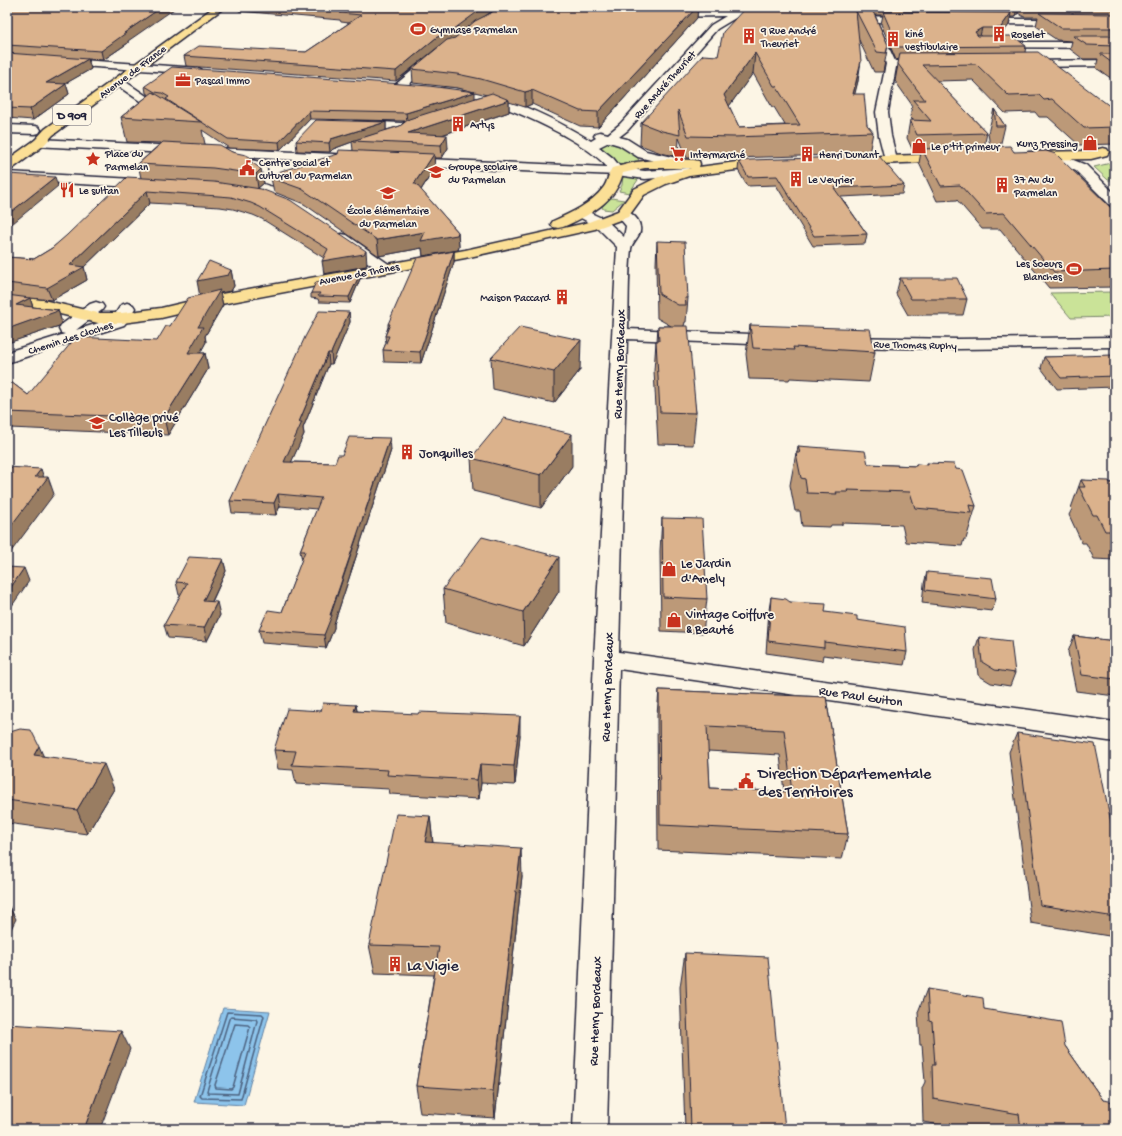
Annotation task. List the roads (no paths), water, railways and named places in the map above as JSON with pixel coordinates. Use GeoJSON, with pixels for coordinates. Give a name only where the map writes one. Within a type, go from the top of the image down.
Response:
{"type":"FeatureCollection","features":[{"type":"Feature","properties":{"kind":"main road","name":"Avenue de France"},"geometry":{"type":"LineString","coordinates":[[18,142],[207,7]]}},
{"type":"Feature","properties":{"kind":"main road","name":"Avenue de France"},"geometry":{"type":"LineString","coordinates":[[7,166],[39,142],[49,132],[140,67],[220,7]]}},
{"type":"Feature","properties":{"kind":"main road"},"geometry":{"type":"LineString","coordinates":[[1030,152],[1103,153],[1053,156],[1016,155],[1030,152]]}},
{"type":"Feature","properties":{"kind":"main road"},"geometry":{"type":"LineString","coordinates":[[839,162],[962,157]]}},
{"type":"Feature","properties":{"kind":"main road"},"geometry":{"type":"LineString","coordinates":[[520,241],[582,213],[598,202],[611,187],[616,178],[617,171],[628,167],[644,164],[683,168],[758,164]]}},
{"type":"Feature","properties":{"kind":"main road"},"geometry":{"type":"LineString","coordinates":[[520,241],[601,223],[624,214],[639,192],[683,168]]}},
{"type":"Feature","properties":{"kind":"main road","name":"Avenue de Thônes"},"geometry":{"type":"LineString","coordinates":[[7,301],[91,312],[161,313],[197,304],[464,254],[520,241]]}},
{"type":"Feature","properties":{"kind":"street"},"geometry":{"type":"LineString","coordinates":[[491,18],[499,8],[533,11]]}},
{"type":"Feature","properties":{"kind":"street"},"geometry":{"type":"LineString","coordinates":[[661,14],[729,10],[778,16]]}},
{"type":"Feature","properties":{"kind":"street","name":"Rue André Theuriet"},"geometry":{"type":"LineString","coordinates":[[611,138],[635,116],[714,27],[728,20],[729,10]]}},
{"type":"Feature","properties":{"kind":"street"},"geometry":{"type":"LineString","coordinates":[[836,18],[874,24],[922,21],[914,12]]}},
{"type":"Feature","properties":{"kind":"street"},"geometry":{"type":"LineString","coordinates":[[968,22],[1115,22]]}},
{"type":"Feature","properties":{"kind":"street"},"geometry":{"type":"LineString","coordinates":[[882,41],[890,64],[882,108],[885,136],[891,160]]}},
{"type":"Feature","properties":{"kind":"street"},"geometry":{"type":"LineString","coordinates":[[986,45],[1115,45]]}},
{"type":"Feature","properties":{"kind":"street"},"geometry":{"type":"LineString","coordinates":[[399,87],[443,50]]}},
{"type":"Feature","properties":{"kind":"street"},"geometry":{"type":"LineString","coordinates":[[7,58],[208,72]]}},
{"type":"Feature","properties":{"kind":"street"},"geometry":{"type":"LineString","coordinates":[[1014,64],[1115,63]]}},
{"type":"Feature","properties":{"kind":"street"},"geometry":{"type":"LineString","coordinates":[[890,64],[939,65]]}},
{"type":"Feature","properties":{"kind":"street"},"geometry":{"type":"LineString","coordinates":[[119,82],[178,122]]}},
{"type":"Feature","properties":{"kind":"street"},"geometry":{"type":"LineString","coordinates":[[387,86],[415,88]]}},
{"type":"Feature","properties":{"kind":"street"},"geometry":{"type":"LineString","coordinates":[[434,90],[467,93],[493,100],[571,134],[614,166],[617,171]]}},
{"type":"Feature","properties":{"kind":"street"},"geometry":{"type":"LineString","coordinates":[[470,108],[493,100]]}},
{"type":"Feature","properties":{"kind":"street"},"geometry":{"type":"LineString","coordinates":[[382,138],[397,134],[407,127],[432,120]]}},
{"type":"Feature","properties":{"kind":"street"},"geometry":{"type":"LineString","coordinates":[[346,122],[407,127]]}},
{"type":"Feature","properties":{"kind":"street"},"geometry":{"type":"LineString","coordinates":[[7,128],[35,130]]}},
{"type":"Feature","properties":{"kind":"street"},"geometry":{"type":"LineString","coordinates":[[571,134],[611,138],[623,142],[644,164],[639,192]]}},
{"type":"Feature","properties":{"kind":"street"},"geometry":{"type":"LineString","coordinates":[[202,138],[240,162],[258,166],[261,169],[260,174],[270,187],[288,178]]}},
{"type":"Feature","properties":{"kind":"street"},"geometry":{"type":"LineString","coordinates":[[590,147],[600,141],[611,138]]}},
{"type":"Feature","properties":{"kind":"street"},"geometry":{"type":"LineString","coordinates":[[168,150],[180,140]]}},
{"type":"Feature","properties":{"kind":"street"},"geometry":{"type":"LineString","coordinates":[[39,142],[324,158],[350,154],[368,160]]}},
{"type":"Feature","properties":{"kind":"street"},"geometry":{"type":"LineString","coordinates":[[284,156],[294,145]]}},
{"type":"Feature","properties":{"kind":"street"},"geometry":{"type":"LineString","coordinates":[[1080,168],[1084,161],[1103,153]]}},
{"type":"Feature","properties":{"kind":"street"},"geometry":{"type":"LineString","coordinates":[[310,170],[350,154]]}},
{"type":"Feature","properties":{"kind":"street"},"geometry":{"type":"LineString","coordinates":[[1053,156],[1080,168],[1115,202]]}},
{"type":"Feature","properties":{"kind":"street"},"geometry":{"type":"LineString","coordinates":[[391,161],[617,171]]}},
{"type":"Feature","properties":{"kind":"street"},"geometry":{"type":"LineString","coordinates":[[7,176],[167,185]]}},
{"type":"Feature","properties":{"kind":"street"},"geometry":{"type":"LineString","coordinates":[[582,213],[601,223],[624,246]]}},
{"type":"Feature","properties":{"kind":"street","name":"Rue Henry Bordeaux"},"geometry":{"type":"LineString","coordinates":[[590,1129],[619,334],[624,246],[632,236],[633,229],[630,219],[624,214]]}},
{"type":"Feature","properties":{"kind":"street"},"geometry":{"type":"LineString","coordinates":[[331,230],[385,268]]}},
{"type":"Feature","properties":{"kind":"street","name":"Chemin des Cloches"},"geometry":{"type":"LineString","coordinates":[[7,355],[66,329],[91,312]]}},
{"type":"Feature","properties":{"kind":"street","name":"Chemin des Cloches"},"geometry":{"type":"LineString","coordinates":[[7,358],[118,322],[124,313]]}},
{"type":"Feature","properties":{"kind":"street"},"geometry":{"type":"LineString","coordinates":[[619,334],[792,340]]}},
{"type":"Feature","properties":{"kind":"street","name":"Rue Thomas Ruphy"},"geometry":{"type":"LineString","coordinates":[[831,342],[958,344],[1115,342]]}},
{"type":"Feature","properties":{"kind":"street","name":"Rue Paul Guiton"},"geometry":{"type":"LineString","coordinates":[[606,659],[1115,732]]}},
{"type":"Feature","properties":{"kind":"water"},"geometry":{"type":"Polygon","coordinates":[[[223,1008],[270,1011],[244,1105],[194,1102],[223,1008]]]}},
{"type":"Feature","properties":{"kind":"place","name":"Gymnase Parmelan"},"geometry":{"type":"Point","coordinates":[418,29]}},
{"type":"Feature","properties":{"kind":"place","name":"Roselet"},"geometry":{"type":"Point","coordinates":[999,34]}},
{"type":"Feature","properties":{"kind":"place","name":"9 Rue André Theuriet"},"geometry":{"type":"Point","coordinates":[749,36]}},
{"type":"Feature","properties":{"kind":"place","name":"kiné vestibulaire"},"geometry":{"type":"Point","coordinates":[893,39]}},
{"type":"Feature","properties":{"kind":"place","name":"Pascal Immo"},"geometry":{"type":"Point","coordinates":[183,80]}},
{"type":"Feature","properties":{"kind":"place","name":"Artys"},"geometry":{"type":"Point","coordinates":[458,124]}},
{"type":"Feature","properties":{"kind":"place","name":"Kunz Pressing"},"geometry":{"type":"Point","coordinates":[1090,143]}},
{"type":"Feature","properties":{"kind":"place","name":"Le p'tit primeur"},"geometry":{"type":"Point","coordinates":[919,146]}},
{"type":"Feature","properties":{"kind":"place","name":"Intermarché"},"geometry":{"type":"Point","coordinates":[678,154]}},
{"type":"Feature","properties":{"kind":"place","name":"Henri Dunant"},"geometry":{"type":"Point","coordinates":[807,154]}},
{"type":"Feature","properties":{"kind":"place","name":"Place du Parmelan"},"geometry":{"type":"Point","coordinates":[93,159]}},
{"type":"Feature","properties":{"kind":"place","name":"Centre social et culturel du Parmelan"},"geometry":{"type":"Point","coordinates":[247,168]}},
{"type":"Feature","properties":{"kind":"place","name":"Groupe scolaire du Parmelan"},"geometry":{"type":"Point","coordinates":[436,172]}},
{"type":"Feature","properties":{"kind":"place","name":"Le Veyrier"},"geometry":{"type":"Point","coordinates":[796,179]}},
{"type":"Feature","properties":{"kind":"place","name":"37 Av du Parmelan"},"geometry":{"type":"Point","coordinates":[1002,185]}},
{"type":"Feature","properties":{"kind":"place","name":"Le sultan"},"geometry":{"type":"Point","coordinates":[67,190]}},
{"type":"Feature","properties":{"kind":"place","name":"École élémentaire du Parmelan"},"geometry":{"type":"Point","coordinates":[388,193]}},
{"type":"Feature","properties":{"kind":"place","name":"Les Soeurs Blanches"},"geometry":{"type":"Point","coordinates":[1074,269]}},
{"type":"Feature","properties":{"kind":"place","name":"Maison Paccard"},"geometry":{"type":"Point","coordinates":[562,297]}},
{"type":"Feature","properties":{"kind":"place","name":"Collège privé Les Tilleuls"},"geometry":{"type":"Point","coordinates":[97,423]}},
{"type":"Feature","properties":{"kind":"place","name":"Jonquilles"},"geometry":{"type":"Point","coordinates":[407,452]}},
{"type":"Feature","properties":{"kind":"place","name":"Le Jardin d'Amely"},"geometry":{"type":"Point","coordinates":[669,569]}},
{"type":"Feature","properties":{"kind":"place","name":"Vintage Coiffure & Beauté"},"geometry":{"type":"Point","coordinates":[674,620]}},
{"type":"Feature","properties":{"kind":"place","name":"Direction Départementale des Territoires"},"geometry":{"type":"Point","coordinates":[746,781]}},
{"type":"Feature","properties":{"kind":"place","name":"La Vigie"},"geometry":{"type":"Point","coordinates":[395,964]}}]}
